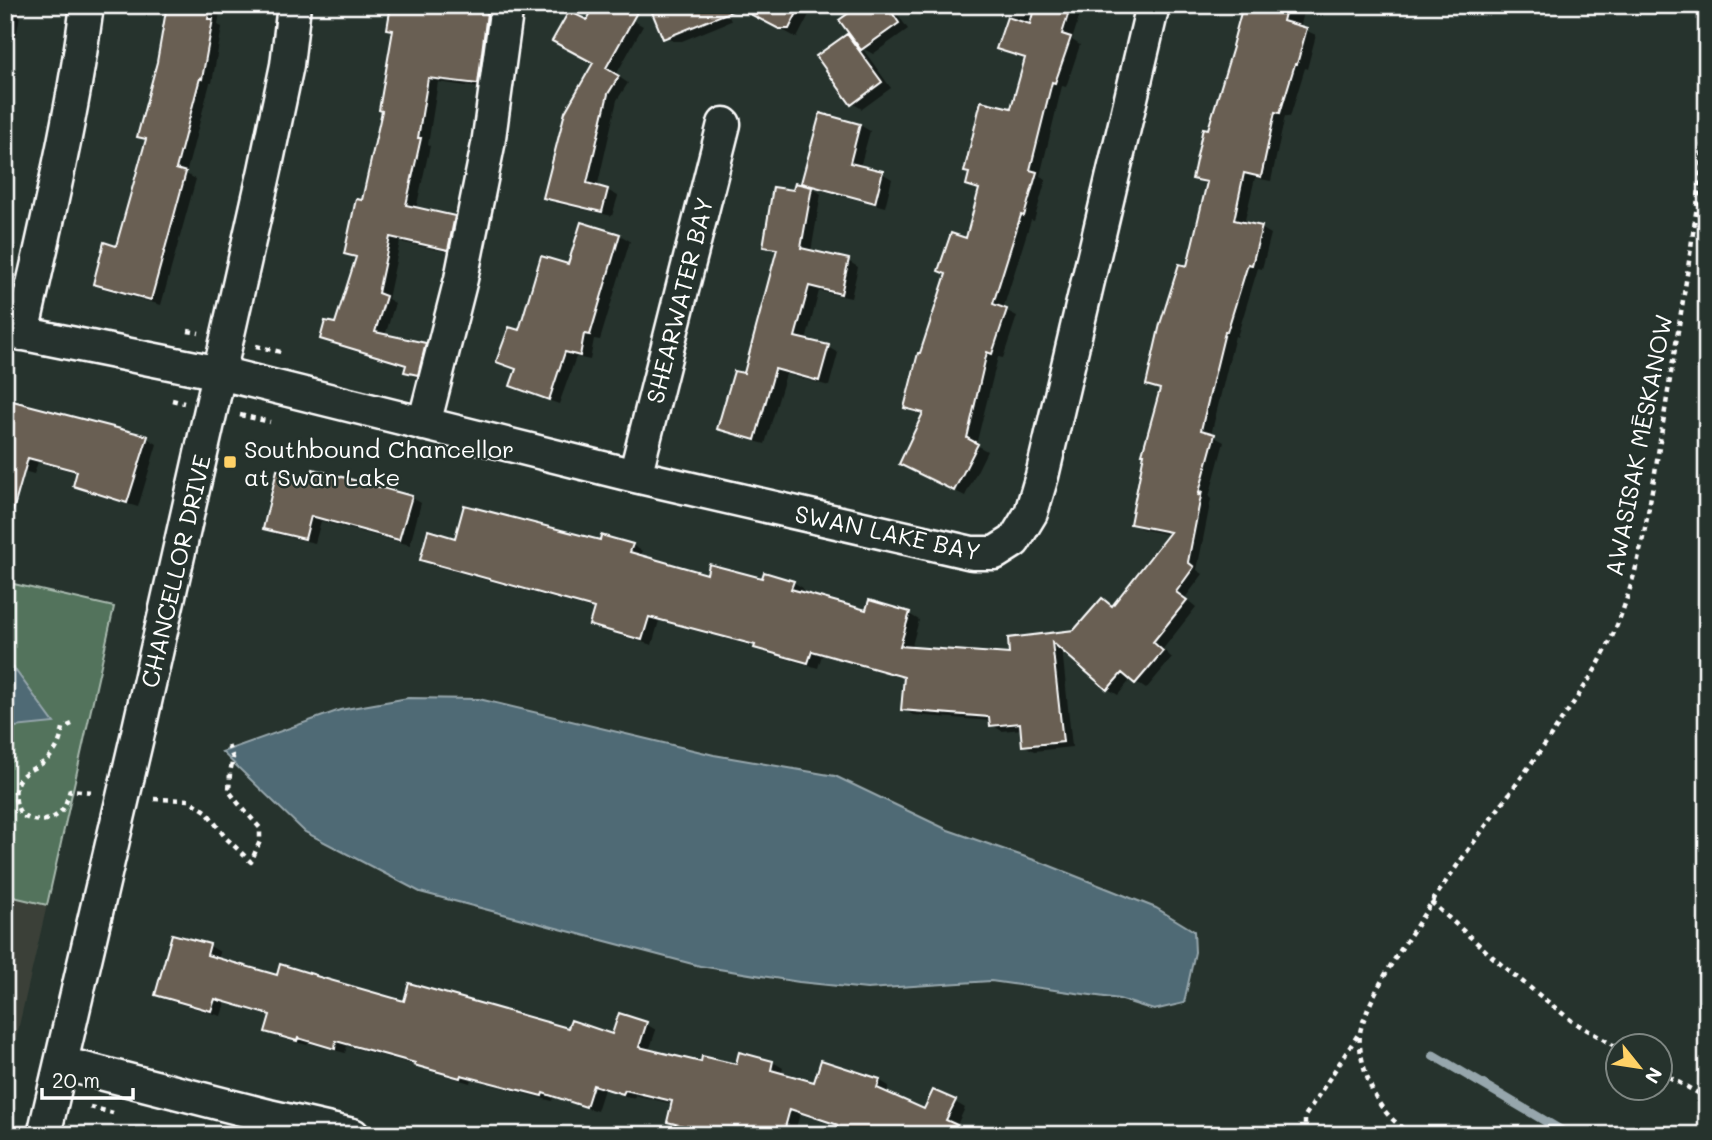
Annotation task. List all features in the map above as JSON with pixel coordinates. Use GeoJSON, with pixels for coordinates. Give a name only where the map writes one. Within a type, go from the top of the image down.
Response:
{"type":"FeatureCollection","features":[{"type":"Feature","properties":{"kind":"street"},"geometry":{"type":"LineString","coordinates":[[13,332],[65,144],[87,5]]}},
{"type":"Feature","properties":{"kind":"street","name":"CHANCELLOR DRIVE"},"geometry":{"type":"LineString","coordinates":[[44,1135],[220,373],[284,78],[294,5]]}},
{"type":"Feature","properties":{"kind":"street"},"geometry":{"type":"LineString","coordinates":[[424,424],[461,279],[486,158],[507,5]]}},
{"type":"Feature","properties":{"kind":"street","name":"SWAN LAKE BAY"},"geometry":{"type":"LineString","coordinates":[[13,332],[220,373],[635,476],[972,553],[995,553],[1014,541],[1031,513],[1042,477],[1153,5]]}},
{"type":"Feature","properties":{"kind":"street","name":"SHEARWATER BAY"},"geometry":{"type":"LineString","coordinates":[[635,476],[724,124]]}},
{"type":"Feature","properties":{"kind":"street"},"geometry":{"type":"LineString","coordinates":[[61,1063],[267,1125],[353,1135]]}},
{"type":"Feature","properties":{"kind":"path","name":"AWASISAK MĒSKANOW"},"geometry":{"type":"LineString","coordinates":[[1411,1135],[1382,1107],[1371,1087],[1362,1059],[1360,1033],[1370,1004],[1382,979],[1431,902],[1588,682],[1612,635],[1637,565],[1651,498],[1699,190],[1702,160],[1704,5]]}},
{"type":"Feature","properties":{"kind":"path"},"geometry":{"type":"LineString","coordinates":[[72,724],[63,728],[61,741],[53,754],[25,772],[19,780],[15,799],[16,806],[24,817],[39,821],[53,818],[62,810],[70,790],[122,797],[189,800],[206,811],[225,837],[251,862],[260,841],[260,828],[229,791],[233,758],[227,743]]}},
{"type":"Feature","properties":{"kind":"path"},"geometry":{"type":"LineString","coordinates":[[1431,902],[1504,967],[1572,1021],[1604,1040]]}},
{"type":"Feature","properties":{"kind":"path"},"geometry":{"type":"LineString","coordinates":[[1306,1135],[1305,1116],[1360,1033]]}},
{"type":"Feature","properties":{"kind":"path"},"geometry":{"type":"LineString","coordinates":[[1674,1080],[1707,1098]]}},
{"type":"Feature","properties":{"kind":"path"},"geometry":{"type":"LineString","coordinates":[[90,1107],[113,1113]]}},
{"type":"Feature","properties":{"kind":"shaded area"},"geometry":{"type":"Polygon","coordinates":[[[5,895],[47,905],[5,1086],[5,895]]]}},
{"type":"Feature","properties":{"kind":"green space"},"geometry":{"type":"Polygon","coordinates":[[[5,582],[114,607],[47,905],[5,895],[5,582]]]}},
{"type":"Feature","properties":{"kind":"water"},"geometry":{"type":"Polygon","coordinates":[[[5,656],[54,723],[5,728],[5,656]]]}},
{"type":"Feature","properties":{"kind":"water"},"geometry":{"type":"Polygon","coordinates":[[[408,698],[479,699],[714,755],[835,776],[948,830],[1043,863],[1156,908],[1194,931],[1195,952],[1184,1003],[1154,1010],[1119,999],[991,981],[867,989],[799,982],[700,966],[420,892],[305,832],[222,752],[340,710],[408,698]]]}},
{"type":"Feature","properties":{"kind":"building"},"geometry":{"type":"Polygon","coordinates":[[[167,5],[210,5],[208,19],[213,19],[202,79],[200,78],[176,169],[186,172],[151,300],[93,284],[104,242],[116,246],[146,139],[137,137],[157,62],[167,5]]]}},
{"type":"Feature","properties":{"kind":"building"},"geometry":{"type":"Polygon","coordinates":[[[391,5],[488,5],[478,84],[428,78],[418,138],[421,138],[406,205],[455,216],[448,250],[390,237],[378,293],[386,296],[375,332],[426,343],[418,375],[404,372],[406,365],[320,339],[325,321],[335,323],[356,257],[344,254],[356,199],[362,200],[382,111],[379,110],[393,30],[387,29],[391,5]]]}},
{"type":"Feature","properties":{"kind":"building"},"geometry":{"type":"Polygon","coordinates":[[[595,5],[641,5],[606,68],[619,76],[608,94],[587,183],[608,189],[602,212],[543,198],[565,112],[593,63],[552,41],[569,11],[587,20],[595,5]]]}},
{"type":"Feature","properties":{"kind":"building"},"geometry":{"type":"Polygon","coordinates":[[[649,5],[801,5],[789,29],[779,29],[739,8],[663,39],[649,5]]]}},
{"type":"Feature","properties":{"kind":"building"},"geometry":{"type":"Polygon","coordinates":[[[860,5],[887,5],[899,23],[861,50],[839,20],[860,5]]]}},
{"type":"Feature","properties":{"kind":"building"},"geometry":{"type":"Polygon","coordinates":[[[1035,5],[1071,5],[1062,34],[1071,37],[1055,83],[1052,82],[1030,170],[1037,172],[993,304],[1007,309],[992,354],[987,352],[967,438],[978,444],[954,491],[899,464],[923,413],[904,408],[918,353],[946,274],[938,271],[951,233],[966,238],[979,189],[966,185],[969,173],[964,172],[981,101],[1011,108],[1025,58],[996,49],[1007,17],[1030,24],[1035,5]]]}},
{"type":"Feature","properties":{"kind":"building"},"geometry":{"type":"Polygon","coordinates":[[[1243,5],[1287,5],[1283,21],[1307,28],[1280,113],[1275,112],[1261,177],[1244,173],[1234,220],[1262,226],[1252,265],[1248,264],[1225,332],[1201,430],[1215,434],[1198,496],[1202,491],[1188,562],[1194,567],[1176,592],[1187,600],[1153,642],[1163,651],[1135,684],[1122,673],[1107,690],[1052,642],[1063,742],[1022,746],[1020,723],[990,726],[989,717],[901,710],[904,677],[812,651],[808,663],[754,648],[755,645],[649,617],[642,640],[589,625],[594,608],[420,560],[428,530],[455,538],[464,505],[600,540],[601,535],[633,544],[630,552],[707,574],[709,564],[762,578],[764,572],[794,581],[791,589],[866,610],[869,600],[910,612],[900,646],[1009,654],[1008,638],[1074,630],[1102,598],[1112,606],[1170,532],[1130,524],[1142,454],[1160,389],[1146,385],[1160,324],[1179,264],[1187,266],[1207,182],[1192,179],[1203,128],[1208,129],[1243,5]]]}},
{"type":"Feature","properties":{"kind":"building"},"geometry":{"type":"Polygon","coordinates":[[[847,34],[882,82],[851,105],[816,56],[847,34]]]}},
{"type":"Feature","properties":{"kind":"building"},"geometry":{"type":"Polygon","coordinates":[[[820,113],[860,124],[850,163],[883,171],[875,203],[801,183],[820,113]]]}},
{"type":"Feature","properties":{"kind":"building"},"geometry":{"type":"Polygon","coordinates":[[[795,183],[812,187],[801,248],[849,259],[841,294],[809,286],[795,337],[829,345],[819,381],[775,369],[755,440],[717,429],[734,371],[744,373],[777,249],[763,247],[773,187],[793,190],[795,183]]]}},
{"type":"Feature","properties":{"kind":"building"},"geometry":{"type":"Polygon","coordinates":[[[581,222],[620,234],[590,335],[584,334],[580,356],[565,352],[549,400],[510,386],[516,369],[496,362],[509,327],[519,330],[541,256],[568,264],[581,222]]]}},
{"type":"Feature","properties":{"kind":"building"},"geometry":{"type":"Polygon","coordinates":[[[5,399],[148,436],[127,503],[73,486],[77,471],[28,458],[13,511],[5,510],[5,399]]]}},
{"type":"Feature","properties":{"kind":"building"},"geometry":{"type":"Polygon","coordinates":[[[313,469],[412,496],[399,540],[311,516],[305,539],[263,529],[277,470],[311,478],[313,469]]]}},
{"type":"Feature","properties":{"kind":"building"},"geometry":{"type":"Polygon","coordinates":[[[172,934],[210,944],[207,955],[277,975],[280,964],[404,1001],[409,983],[568,1028],[571,1020],[612,1034],[619,1013],[647,1022],[639,1047],[701,1062],[702,1056],[736,1064],[739,1052],[773,1061],[771,1070],[814,1082],[821,1060],[880,1079],[877,1088],[924,1109],[933,1090],[956,1100],[946,1120],[979,1135],[835,1135],[838,1125],[790,1109],[783,1135],[721,1135],[667,1122],[672,1101],[625,1090],[623,1094],[593,1085],[586,1107],[543,1093],[542,1096],[461,1075],[460,1078],[336,1041],[335,1049],[298,1038],[297,1041],[265,1032],[270,1015],[215,999],[211,1011],[155,995],[172,934]]]}},
{"type":"Feature","properties":{"kind":"waterway"},"geometry":{"type":"LineString","coordinates":[[1433,1055],[1569,1135]]}},
{"type":"Feature","properties":{"kind":"place","name":"Southbound Chancellor at Swan Lake"},"geometry":{"type":"Point","coordinates":[230,462]}}]}
